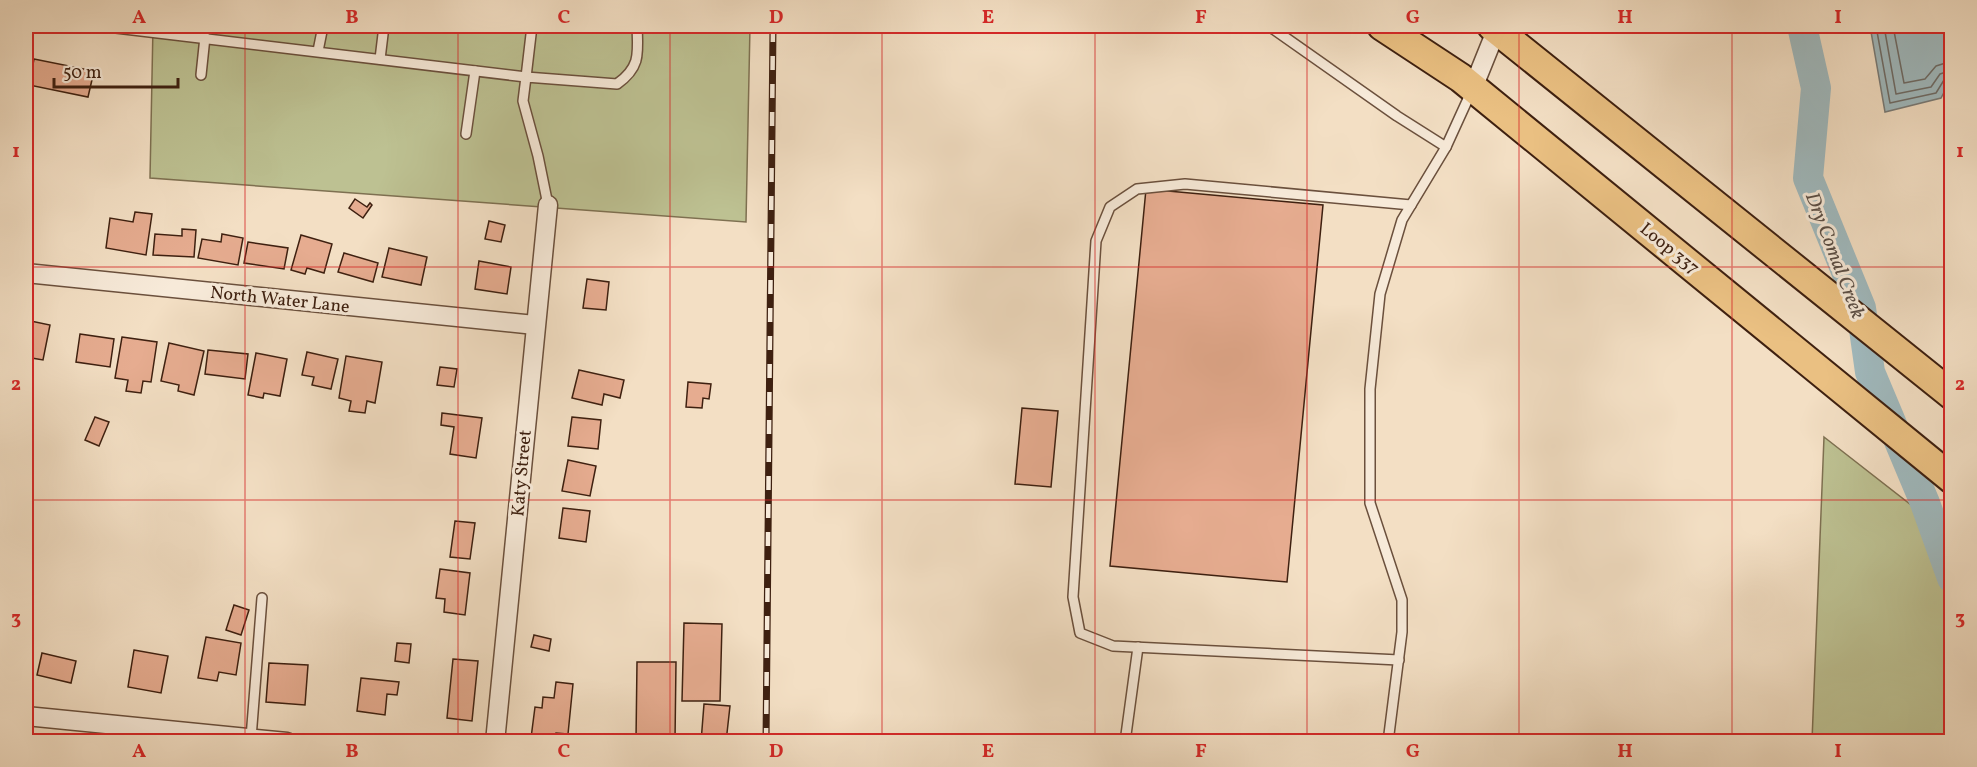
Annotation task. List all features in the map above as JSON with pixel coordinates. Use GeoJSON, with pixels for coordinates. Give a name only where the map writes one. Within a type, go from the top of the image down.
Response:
{"type":"FeatureCollection","features":[{"type":"Feature","properties":{"kind":"main road","name":"Loop 337"},"geometry":{"type":"LineString","coordinates":[[1382,26],[1473,88],[1952,478]]}},
{"type":"Feature","properties":{"kind":"main road"},"geometry":{"type":"LineString","coordinates":[[1496,27],[1952,395]]}},
{"type":"Feature","properties":{"kind":"street"},"geometry":{"type":"LineString","coordinates":[[1473,88],[1496,27]]}},
{"type":"Feature","properties":{"kind":"street","name":"Katy Street"},"geometry":{"type":"LineString","coordinates":[[495,741],[548,205]]}},
{"type":"Feature","properties":{"kind":"street","name":"North Water Lane"},"geometry":{"type":"LineString","coordinates":[[26,273],[535,325]]}},
{"type":"Feature","properties":{"kind":"street"},"geometry":{"type":"LineString","coordinates":[[26,716],[286,741]]}},
{"type":"Feature","properties":{"kind":"lane"},"geometry":{"type":"LineString","coordinates":[[99,26],[160,29],[205,37],[526,78],[617,84],[627,77],[638,62],[638,26]]}},
{"type":"Feature","properties":{"kind":"lane"},"geometry":{"type":"LineString","coordinates":[[318,51],[323,26]]}},
{"type":"Feature","properties":{"kind":"lane"},"geometry":{"type":"LineString","coordinates":[[380,59],[384,26]]}},
{"type":"Feature","properties":{"kind":"lane"},"geometry":{"type":"LineString","coordinates":[[532,26],[523,101],[548,205]]}},
{"type":"Feature","properties":{"kind":"lane"},"geometry":{"type":"LineString","coordinates":[[1269,26],[1397,116],[1446,147]]}},
{"type":"Feature","properties":{"kind":"lane"},"geometry":{"type":"LineString","coordinates":[[201,75],[205,37]]}},
{"type":"Feature","properties":{"kind":"lane"},"geometry":{"type":"LineString","coordinates":[[466,134],[475,71]]}},
{"type":"Feature","properties":{"kind":"lane"},"geometry":{"type":"LineString","coordinates":[[1388,741],[1402,632],[1402,600],[1370,502],[1370,388],[1380,294],[1402,220],[1446,147],[1473,88]]}},
{"type":"Feature","properties":{"kind":"lane"},"geometry":{"type":"LineString","coordinates":[[1399,660],[1113,646],[1080,633],[1073,597],[1096,241],[1110,207],[1137,189],[1185,184],[1411,205]]}},
{"type":"Feature","properties":{"kind":"lane"},"geometry":{"type":"LineString","coordinates":[[251,738],[262,598]]}},
{"type":"Feature","properties":{"kind":"lane"},"geometry":{"type":"LineString","coordinates":[[1125,741],[1138,647]]}},
{"type":"Feature","properties":{"kind":"green space"},"geometry":{"type":"Polygon","coordinates":[[[153,26],[750,26],[746,222],[150,178],[153,26]]]}},
{"type":"Feature","properties":{"kind":"green space"},"geometry":{"type":"Polygon","coordinates":[[[1824,437],[1947,533],[1951,541],[1951,741],[1812,741],[1824,437]]]}},
{"type":"Feature","properties":{"kind":"water"},"geometry":{"type":"Polygon","coordinates":[[[1870,26],[1951,26],[1951,79],[1941,98],[1885,112],[1870,26]]]}},
{"type":"Feature","properties":{"kind":"building"},"geometry":{"type":"Polygon","coordinates":[[[34,59],[94,71],[88,97],[29,85],[34,59]]]}},
{"type":"Feature","properties":{"kind":"building"},"geometry":{"type":"Polygon","coordinates":[[[1146,189],[1323,205],[1287,582],[1110,566],[1146,189]]]}},
{"type":"Feature","properties":{"kind":"building"},"geometry":{"type":"Polygon","coordinates":[[[355,199],[367,207],[370,203],[372,205],[363,218],[349,208],[355,199]]]}},
{"type":"Feature","properties":{"kind":"building"},"geometry":{"type":"Polygon","coordinates":[[[135,212],[152,214],[146,255],[106,248],[110,218],[133,222],[135,212]]]}},
{"type":"Feature","properties":{"kind":"building"},"geometry":{"type":"Polygon","coordinates":[[[489,221],[505,225],[501,242],[485,239],[489,221]]]}},
{"type":"Feature","properties":{"kind":"building"},"geometry":{"type":"Polygon","coordinates":[[[182,229],[196,230],[194,257],[153,255],[155,234],[182,236],[182,229]]]}},
{"type":"Feature","properties":{"kind":"building"},"geometry":{"type":"Polygon","coordinates":[[[222,234],[243,238],[238,265],[198,258],[202,239],[221,242],[222,234]]]}},
{"type":"Feature","properties":{"kind":"building"},"geometry":{"type":"Polygon","coordinates":[[[301,235],[332,244],[324,273],[307,268],[305,274],[291,270],[301,235]]]}},
{"type":"Feature","properties":{"kind":"building"},"geometry":{"type":"Polygon","coordinates":[[[248,242],[288,248],[284,269],[244,263],[248,242]]]}},
{"type":"Feature","properties":{"kind":"building"},"geometry":{"type":"Polygon","coordinates":[[[389,248],[427,257],[421,285],[382,277],[389,248]]]}},
{"type":"Feature","properties":{"kind":"building"},"geometry":{"type":"Polygon","coordinates":[[[344,253],[378,263],[373,282],[338,272],[344,253]]]}},
{"type":"Feature","properties":{"kind":"building"},"geometry":{"type":"Polygon","coordinates":[[[479,261],[511,267],[507,294],[475,289],[479,261]]]}},
{"type":"Feature","properties":{"kind":"building"},"geometry":{"type":"Polygon","coordinates":[[[587,279],[609,282],[606,310],[583,308],[587,279]]]}},
{"type":"Feature","properties":{"kind":"building"},"geometry":{"type":"Polygon","coordinates":[[[26,320],[50,325],[43,360],[26,357],[26,320]]]}},
{"type":"Feature","properties":{"kind":"building"},"geometry":{"type":"Polygon","coordinates":[[[80,334],[114,339],[110,367],[76,362],[80,334]]]}},
{"type":"Feature","properties":{"kind":"building"},"geometry":{"type":"Polygon","coordinates":[[[122,337],[157,342],[151,382],[143,381],[141,393],[126,391],[128,380],[115,378],[122,337]]]}},
{"type":"Feature","properties":{"kind":"building"},"geometry":{"type":"Polygon","coordinates":[[[169,343],[204,351],[194,395],[178,391],[179,385],[161,381],[169,343]]]}},
{"type":"Feature","properties":{"kind":"building"},"geometry":{"type":"Polygon","coordinates":[[[208,350],[248,354],[245,379],[205,374],[208,350]]]}},
{"type":"Feature","properties":{"kind":"building"},"geometry":{"type":"Polygon","coordinates":[[[307,352],[338,359],[331,389],[312,385],[314,377],[302,375],[307,352]]]}},
{"type":"Feature","properties":{"kind":"building"},"geometry":{"type":"Polygon","coordinates":[[[256,353],[287,359],[280,396],[264,393],[263,398],[248,395],[256,353]]]}},
{"type":"Feature","properties":{"kind":"building"},"geometry":{"type":"Polygon","coordinates":[[[346,356],[382,362],[375,403],[367,401],[365,413],[349,411],[351,401],[339,398],[346,356]]]}},
{"type":"Feature","properties":{"kind":"building"},"geometry":{"type":"Polygon","coordinates":[[[440,367],[457,369],[454,387],[437,385],[440,367]]]}},
{"type":"Feature","properties":{"kind":"building"},"geometry":{"type":"Polygon","coordinates":[[[579,370],[624,380],[620,398],[604,394],[602,405],[572,398],[579,370]]]}},
{"type":"Feature","properties":{"kind":"building"},"geometry":{"type":"Polygon","coordinates":[[[688,382],[711,384],[709,399],[703,398],[702,408],[686,407],[688,382]]]}},
{"type":"Feature","properties":{"kind":"building"},"geometry":{"type":"Polygon","coordinates":[[[1022,408],[1058,411],[1051,487],[1015,484],[1022,408]]]}},
{"type":"Feature","properties":{"kind":"building"},"geometry":{"type":"Polygon","coordinates":[[[442,413],[482,418],[476,458],[450,454],[454,427],[441,425],[442,413]]]}},
{"type":"Feature","properties":{"kind":"building"},"geometry":{"type":"Polygon","coordinates":[[[95,417],[109,422],[99,446],[85,440],[95,417]]]}},
{"type":"Feature","properties":{"kind":"building"},"geometry":{"type":"Polygon","coordinates":[[[572,417],[601,420],[598,449],[568,446],[572,417]]]}},
{"type":"Feature","properties":{"kind":"building"},"geometry":{"type":"Polygon","coordinates":[[[568,460],[596,466],[590,496],[562,491],[568,460]]]}},
{"type":"Feature","properties":{"kind":"building"},"geometry":{"type":"Polygon","coordinates":[[[563,508],[590,511],[586,542],[559,538],[563,508]]]}},
{"type":"Feature","properties":{"kind":"building"},"geometry":{"type":"Polygon","coordinates":[[[455,521],[475,523],[470,559],[450,557],[455,521]]]}},
{"type":"Feature","properties":{"kind":"building"},"geometry":{"type":"Polygon","coordinates":[[[440,569],[470,573],[465,615],[444,612],[445,599],[436,598],[440,569]]]}},
{"type":"Feature","properties":{"kind":"building"},"geometry":{"type":"Polygon","coordinates":[[[234,605],[249,610],[241,635],[226,630],[234,605]]]}},
{"type":"Feature","properties":{"kind":"building"},"geometry":{"type":"Polygon","coordinates":[[[684,623],[722,624],[720,701],[682,701],[684,623]]]}},
{"type":"Feature","properties":{"kind":"building"},"geometry":{"type":"Polygon","coordinates":[[[534,635],[551,639],[549,651],[531,647],[534,635]]]}},
{"type":"Feature","properties":{"kind":"building"},"geometry":{"type":"Polygon","coordinates":[[[206,637],[241,643],[236,675],[219,672],[217,681],[198,678],[206,637]]]}},
{"type":"Feature","properties":{"kind":"building"},"geometry":{"type":"Polygon","coordinates":[[[397,643],[411,644],[409,663],[395,661],[397,643]]]}},
{"type":"Feature","properties":{"kind":"building"},"geometry":{"type":"Polygon","coordinates":[[[134,650],[168,656],[161,693],[128,687],[134,650]]]}},
{"type":"Feature","properties":{"kind":"building"},"geometry":{"type":"Polygon","coordinates":[[[42,653],[76,661],[71,683],[37,675],[42,653]]]}},
{"type":"Feature","properties":{"kind":"building"},"geometry":{"type":"Polygon","coordinates":[[[453,659],[478,661],[472,721],[447,718],[453,659]]]}},
{"type":"Feature","properties":{"kind":"building"},"geometry":{"type":"Polygon","coordinates":[[[637,662],[676,662],[675,741],[636,740],[637,662]]]}},
{"type":"Feature","properties":{"kind":"building"},"geometry":{"type":"Polygon","coordinates":[[[269,663],[308,665],[305,705],[266,702],[269,663]]]}},
{"type":"Feature","properties":{"kind":"building"},"geometry":{"type":"Polygon","coordinates":[[[361,678],[399,682],[397,695],[387,694],[385,715],[357,711],[361,678]]]}},
{"type":"Feature","properties":{"kind":"building"},"geometry":{"type":"Polygon","coordinates":[[[556,682],[573,684],[568,734],[556,733],[555,740],[531,738],[535,707],[542,708],[543,697],[554,698],[556,682]]]}},
{"type":"Feature","properties":{"kind":"building"},"geometry":{"type":"Polygon","coordinates":[[[704,704],[730,706],[726,742],[701,742],[704,704]]]}},
{"type":"Feature","properties":{"kind":"waterway","name":"Dry Comal Creek"},"geometry":{"type":"LineString","coordinates":[[1802,26],[1816,88],[1808,178],[1861,308],[1870,372],[1925,503],[1952,578]]}},
{"type":"Feature","properties":{"kind":"railway"},"geometry":{"type":"LineString","coordinates":[[766,742],[773,26]]}}]}
